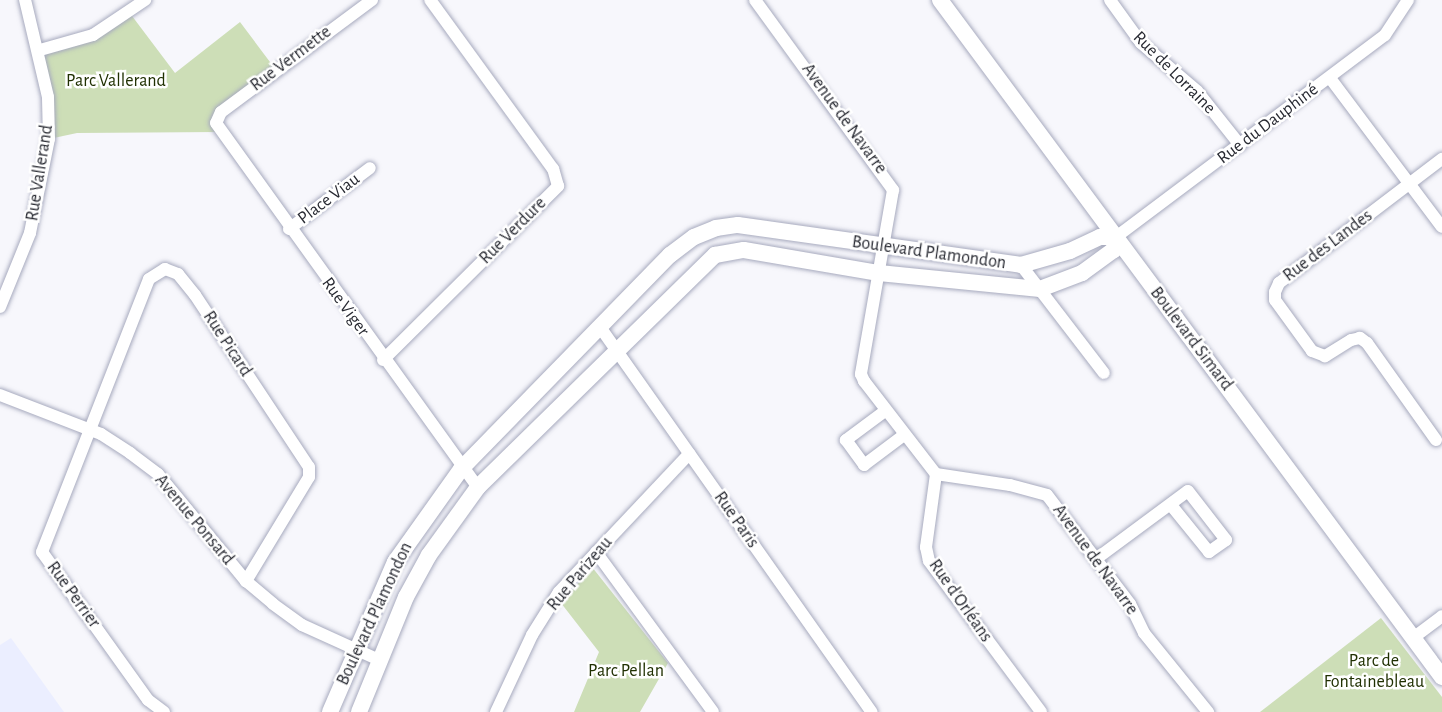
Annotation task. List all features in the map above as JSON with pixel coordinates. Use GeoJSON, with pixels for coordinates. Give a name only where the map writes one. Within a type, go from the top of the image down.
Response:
{"type":"FeatureCollection","features":[{"type":"Feature","properties":{"kind":"street","name":"Rue Vallerand"},"geometry":{"type":"LineString","coordinates":[[0,307],[30,233],[49,140],[48,97],[40,50],[25,0]]}},
{"type":"Feature","properties":{"kind":"street"},"geometry":{"type":"LineString","coordinates":[[40,50],[93,35],[145,0]]}},
{"type":"Feature","properties":{"kind":"street","name":"Rue Vermette"},"geometry":{"type":"LineString","coordinates":[[216,123],[221,112],[372,0]]}},
{"type":"Feature","properties":{"kind":"street","name":"Rue Verdure"},"geometry":{"type":"LineString","coordinates":[[383,360],[558,186],[553,169],[430,0]]}},
{"type":"Feature","properties":{"kind":"street","name":"Avenue de Navarre"},"geometry":{"type":"LineString","coordinates":[[755,0],[890,181],[893,190],[861,374],[885,411],[936,474],[1043,491],[1130,604],[1144,633],[1208,712]]}},
{"type":"Feature","properties":{"kind":"street","name":"Boulevard Simard"},"geometry":{"type":"LineString","coordinates":[[940,0],[1442,677]]}},
{"type":"Feature","properties":{"kind":"street","name":"Rue de Lorraine"},"geometry":{"type":"LineString","coordinates":[[1110,0],[1141,43],[1197,91],[1240,145]]}},
{"type":"Feature","properties":{"kind":"street","name":"Rue du Dauphiné"},"geometry":{"type":"LineString","coordinates":[[1116,237],[1385,35],[1408,0]]}},
{"type":"Feature","properties":{"kind":"street"},"geometry":{"type":"LineString","coordinates":[[1330,78],[1442,227]]}},
{"type":"Feature","properties":{"kind":"street","name":"Rue Viger"},"geometry":{"type":"LineString","coordinates":[[216,123],[461,469],[478,487]]}},
{"type":"Feature","properties":{"kind":"street","name":"Rue des Landes"},"geometry":{"type":"LineString","coordinates":[[1436,440],[1367,344],[1360,338],[1351,340],[1325,356],[1312,351],[1275,300],[1279,283],[1442,159]]}},
{"type":"Feature","properties":{"kind":"street","name":"Place Viau"},"geometry":{"type":"LineString","coordinates":[[289,229],[370,168]]}},
{"type":"Feature","properties":{"kind":"street","name":"Boulevard Plamondon"},"geometry":{"type":"LineString","coordinates":[[330,712],[395,562],[461,469],[670,255],[694,237],[716,228],[738,225],[883,248],[1021,265],[1070,251],[1100,237],[1116,237],[1114,250],[1082,273],[1040,289],[879,273],[744,250],[715,255],[615,349],[478,487],[429,555],[379,660],[359,712]]}},
{"type":"Feature","properties":{"kind":"street"},"geometry":{"type":"LineString","coordinates":[[1021,265],[1104,373]]}},
{"type":"Feature","properties":{"kind":"street","name":"Rue Picard"},"geometry":{"type":"LineString","coordinates":[[88,428],[149,279],[165,269],[177,274],[195,295],[309,467],[309,477],[246,581]]}},
{"type":"Feature","properties":{"kind":"street","name":"Rue Paris"},"geometry":{"type":"LineString","coordinates":[[600,327],[872,712]]}},
{"type":"Feature","properties":{"kind":"street","name":"Avenue Ponsard"},"geometry":{"type":"LineString","coordinates":[[0,395],[88,428],[158,474],[246,581],[302,625],[379,660]]}},
{"type":"Feature","properties":{"kind":"street"},"geometry":{"type":"LineString","coordinates":[[885,411],[846,440],[864,465],[904,435]]}},
{"type":"Feature","properties":{"kind":"street","name":"Rue Perrier"},"geometry":{"type":"LineString","coordinates":[[88,428],[42,552],[148,700],[164,712]]}},
{"type":"Feature","properties":{"kind":"street","name":"Rue Parizeau"},"geometry":{"type":"LineString","coordinates":[[496,712],[532,635],[559,592],[689,454]]}},
{"type":"Feature","properties":{"kind":"street","name":"Rue d'Orléans"},"geometry":{"type":"LineString","coordinates":[[936,474],[926,547],[929,561],[1041,712]]}},
{"type":"Feature","properties":{"kind":"street"},"geometry":{"type":"LineString","coordinates":[[1096,559],[1188,491],[1226,540],[1209,552],[1171,505]]}},
{"type":"Feature","properties":{"kind":"street"},"geometry":{"type":"LineString","coordinates":[[596,552],[713,712]]}},
{"type":"Feature","properties":{"kind":"street"},"geometry":{"type":"LineString","coordinates":[[1413,638],[1442,616]]}},
{"type":"Feature","properties":{"kind":"shaded area"},"geometry":{"type":"Polygon","coordinates":[[[11,638],[64,712],[0,712],[0,645],[11,638]]]}},
{"type":"Feature","properties":{"kind":"green space","name":"Parc Vallerand"},"geometry":{"type":"Polygon","coordinates":[[[129,12],[175,73],[240,22],[276,70],[221,112],[219,132],[77,133],[49,139],[40,50],[75,42],[129,12]]]}},
{"type":"Feature","properties":{"kind":"green space","name":"Parc Pellan"},"geometry":{"type":"Polygon","coordinates":[[[592,567],[668,663],[640,712],[574,712],[599,652],[561,603],[592,567]]]}},
{"type":"Feature","properties":{"kind":"green space","name":"Parc de Fontainebleau"},"geometry":{"type":"Polygon","coordinates":[[[1381,618],[1442,697],[1442,712],[1260,712],[1381,618]]]}}]}
